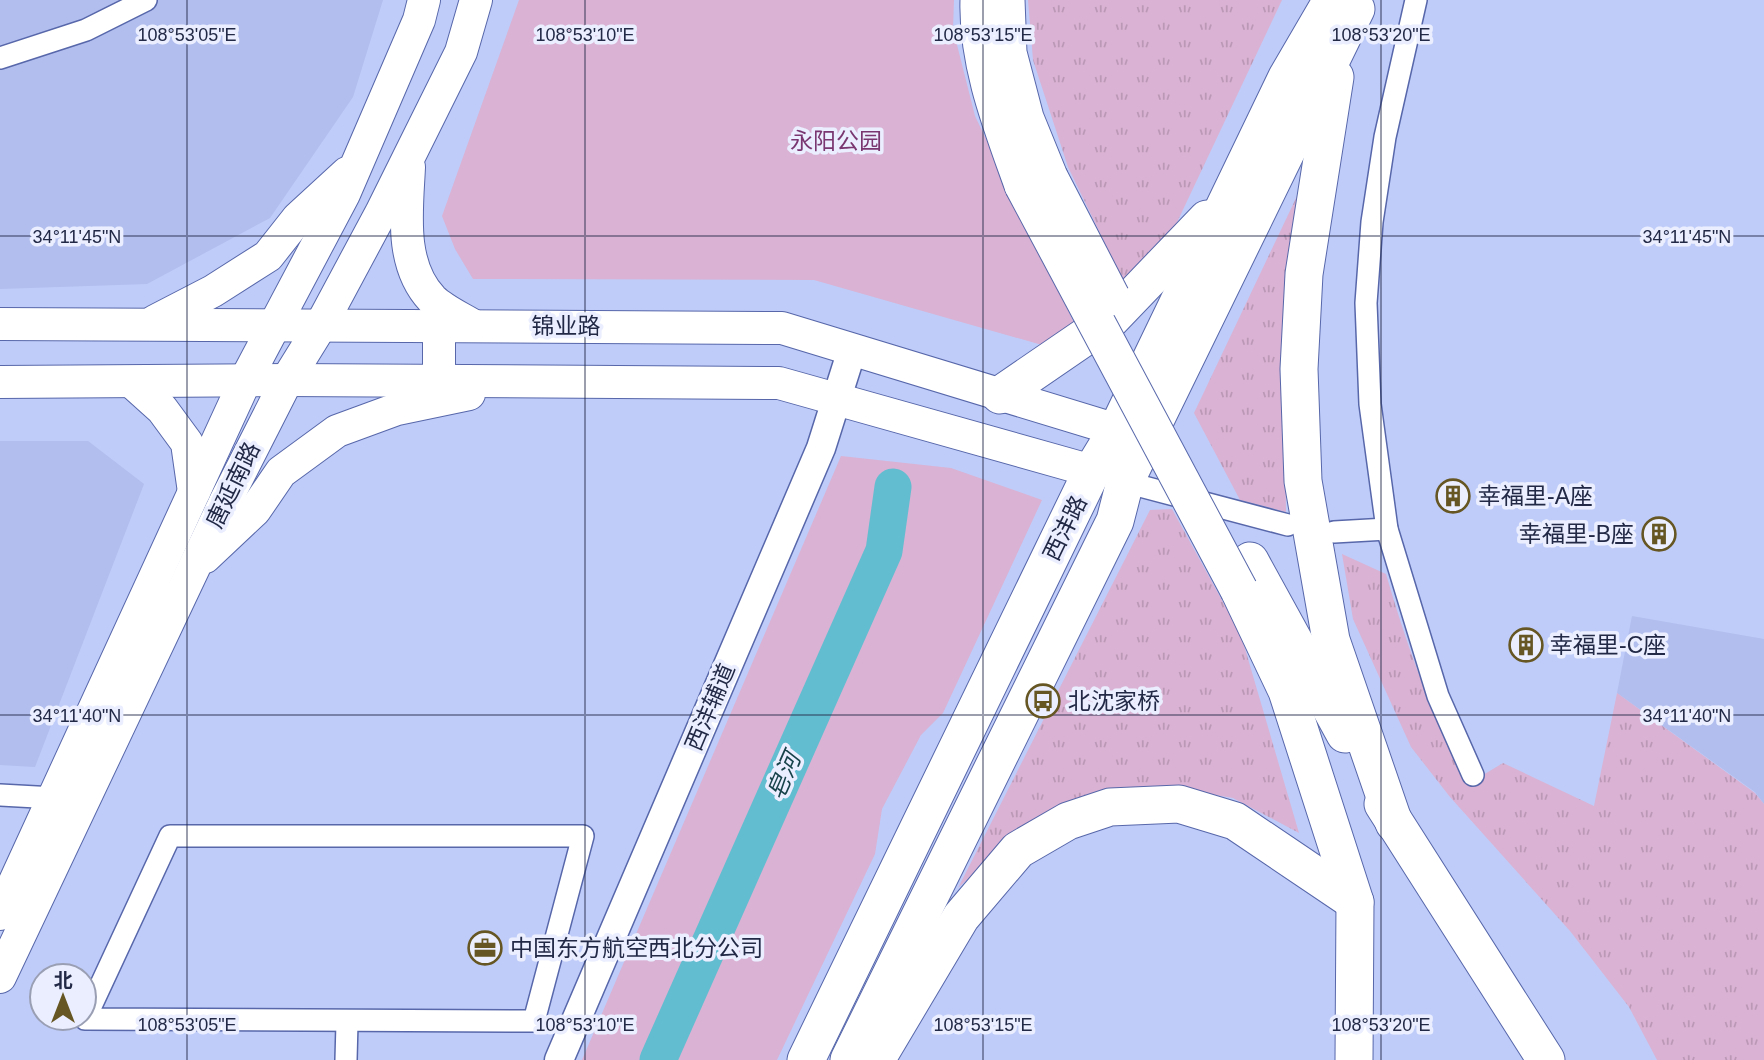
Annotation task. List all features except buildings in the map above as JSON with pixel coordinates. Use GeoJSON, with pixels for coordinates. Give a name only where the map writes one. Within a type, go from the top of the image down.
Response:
{"type":"FeatureCollection","features":[{"type":"Feature","properties":{"kind":"highway"},"geometry":{"type":"LineString","coordinates":[[979,0],[978,22],[992,99],[1245,576],[1394,823],[1546,1060]]}},
{"type":"Feature","properties":{"kind":"highway"},"geometry":{"type":"LineString","coordinates":[[1006,0],[1012,66],[1025,118],[1036,181]]}},
{"type":"Feature","properties":{"kind":"highway","name":"西沣路"},"geometry":{"type":"LineString","coordinates":[[807,1060],[1109,477],[1340,41],[1344,4]]}},
{"type":"Feature","properties":{"kind":"highway","name":"西沣路"},"geometry":{"type":"LineString","coordinates":[[849,1060],[1115,521],[1109,477],[1117,430],[1287,76],[1344,4]]}},
{"type":"Feature","properties":{"kind":"highway"},"geometry":{"type":"LineString","coordinates":[[1340,41],[1304,274],[1298,369],[1303,481],[1331,640],[1394,823]]}},
{"type":"Feature","properties":{"kind":"highway"},"geometry":{"type":"LineString","coordinates":[[1000,395],[1111,319],[1230,196]]}},
{"type":"Feature","properties":{"kind":"highway"},"geometry":{"type":"LineString","coordinates":[[1245,576],[1287,691],[1355,902],[1354,1060]]}},
{"type":"Feature","properties":{"kind":"highway"},"geometry":{"type":"LineString","coordinates":[[876,1060],[961,917],[1018,850],[1079,818],[1110,807],[1179,804],[1235,821],[1355,902]]}},
{"type":"Feature","properties":{"kind":"main road","name":"唐延南路"},"geometry":{"type":"LineString","coordinates":[[0,915],[245,381],[344,194],[419,20],[424,0]]}},
{"type":"Feature","properties":{"kind":"main road","name":"唐延南路"},"geometry":{"type":"LineString","coordinates":[[0,977],[193,568],[287,380],[321,324],[410,156],[461,52],[477,0]]}},
{"type":"Feature","properties":{"kind":"main road"},"geometry":{"type":"LineString","coordinates":[[410,156],[407,226],[412,266],[432,299],[474,326]]}},
{"type":"Feature","properties":{"kind":"main road"},"geometry":{"type":"LineString","coordinates":[[147,324],[213,291],[268,256],[298,218],[358,162]]}},
{"type":"Feature","properties":{"kind":"main road","name":"锦业路"},"geometry":{"type":"LineString","coordinates":[[0,324],[782,328],[1117,430]]}},
{"type":"Feature","properties":{"kind":"main road"},"geometry":{"type":"LineString","coordinates":[[439,326],[439,381]]}},
{"type":"Feature","properties":{"kind":"main road"},"geometry":{"type":"LineString","coordinates":[[0,382],[287,380],[779,383],[1109,477]]}},
{"type":"Feature","properties":{"kind":"main road"},"geometry":{"type":"LineString","coordinates":[[132,382],[162,409],[187,443],[194,492]]}},
{"type":"Feature","properties":{"kind":"main road"},"geometry":{"type":"LineString","coordinates":[[193,568],[256,510],[281,472],[337,431],[397,409],[527,382]]}},
{"type":"Feature","properties":{"kind":"street"},"geometry":{"type":"LineString","coordinates":[[0,58],[86,30],[146,0]]}},
{"type":"Feature","properties":{"kind":"street"},"geometry":{"type":"LineString","coordinates":[[1416,0],[1385,137],[1372,222],[1366,303],[1370,404],[1387,529],[1438,696],[1473,775]]}},
{"type":"Feature","properties":{"kind":"street","name":"西沣辅道"},"geometry":{"type":"LineString","coordinates":[[559,1060],[821,448],[852,350]]}},
{"type":"Feature","properties":{"kind":"street"},"geometry":{"type":"LineString","coordinates":[[1109,477],[1288,525]]}},
{"type":"Feature","properties":{"kind":"street"},"geometry":{"type":"LineString","coordinates":[[1334,532],[1387,529]]}},
{"type":"Feature","properties":{"kind":"street"},"geometry":{"type":"LineString","coordinates":[[0,795],[55,798]]}},
{"type":"Feature","properties":{"kind":"street"},"geometry":{"type":"LineString","coordinates":[[170,836],[583,836],[534,1021],[347,1023],[85,1019],[170,836]]}},
{"type":"Feature","properties":{"kind":"street"},"geometry":{"type":"LineString","coordinates":[[346,1060],[347,1023]]}},
{"type":"Feature","properties":{"kind":"shaded area"},"geometry":{"type":"Polygon","coordinates":[[[0,0],[383,0],[353,97],[270,218],[147,284],[0,289],[0,0]]]}},
{"type":"Feature","properties":{"kind":"shaded area"},"geometry":{"type":"Polygon","coordinates":[[[0,441],[88,441],[144,484],[35,767],[0,765],[0,441]]]}},
{"type":"Feature","properties":{"kind":"shaded area"},"geometry":{"type":"Polygon","coordinates":[[[1632,616],[1764,639],[1764,804],[1755,792],[1617,693],[1632,616]]]}},
{"type":"Feature","properties":{"kind":"green space","name":"永阳公园"},"geometry":{"type":"Polygon","coordinates":[[[519,0],[954,0],[953,29],[975,116],[1076,327],[1049,347],[814,280],[473,279],[455,249],[442,216],[519,0]]]}},
{"type":"Feature","properties":{"kind":"green space"},"geometry":{"type":"Polygon","coordinates":[[[1028,0],[1282,0],[1172,233],[1125,285],[1068,167],[1033,60],[1028,0]]]}},
{"type":"Feature","properties":{"kind":"green space"},"geometry":{"type":"Polygon","coordinates":[[[1297,196],[1284,377],[1286,512],[1240,500],[1194,413],[1297,196]]]}},
{"type":"Feature","properties":{"kind":"green space"},"geometry":{"type":"Polygon","coordinates":[[[841,456],[951,468],[1042,500],[943,713],[921,735],[882,809],[875,854],[777,1060],[582,1060],[841,456]]]}},
{"type":"Feature","properties":{"kind":"green space"},"geometry":{"type":"Polygon","coordinates":[[[1172,509],[1241,635],[1299,833],[1233,798],[1174,788],[1095,792],[1024,827],[958,888],[1150,510],[1172,509]]]}},
{"type":"Feature","properties":{"kind":"green space"},"geometry":{"type":"Polygon","coordinates":[[[1342,554],[1386,574],[1421,681],[1468,784],[1503,763],[1594,806],[1617,693],[1755,793],[1764,804],[1764,1060],[1657,1060],[1629,1007],[1570,931],[1450,797],[1411,747],[1353,619],[1342,554]]]}},
{"type":"Feature","properties":{"kind":"waterway","name":"皂河"},"geometry":{"type":"LineString","coordinates":[[658,1060],[884,551],[893,487]]}},
{"type":"Feature","properties":{"kind":"place","name":"幸福里-A座"},"geometry":{"type":"Point","coordinates":[1453,496]}},
{"type":"Feature","properties":{"kind":"place","name":"幸福里-B座"},"geometry":{"type":"Point","coordinates":[1659,534]}},
{"type":"Feature","properties":{"kind":"place","name":"幸福里-C座"},"geometry":{"type":"Point","coordinates":[1526,645]}},
{"type":"Feature","properties":{"kind":"place","name":"北沈家桥"},"geometry":{"type":"Point","coordinates":[1043,701]}},
{"type":"Feature","properties":{"kind":"place","name":"中国东方航空西北分公司"},"geometry":{"type":"Point","coordinates":[485,948]}}]}
